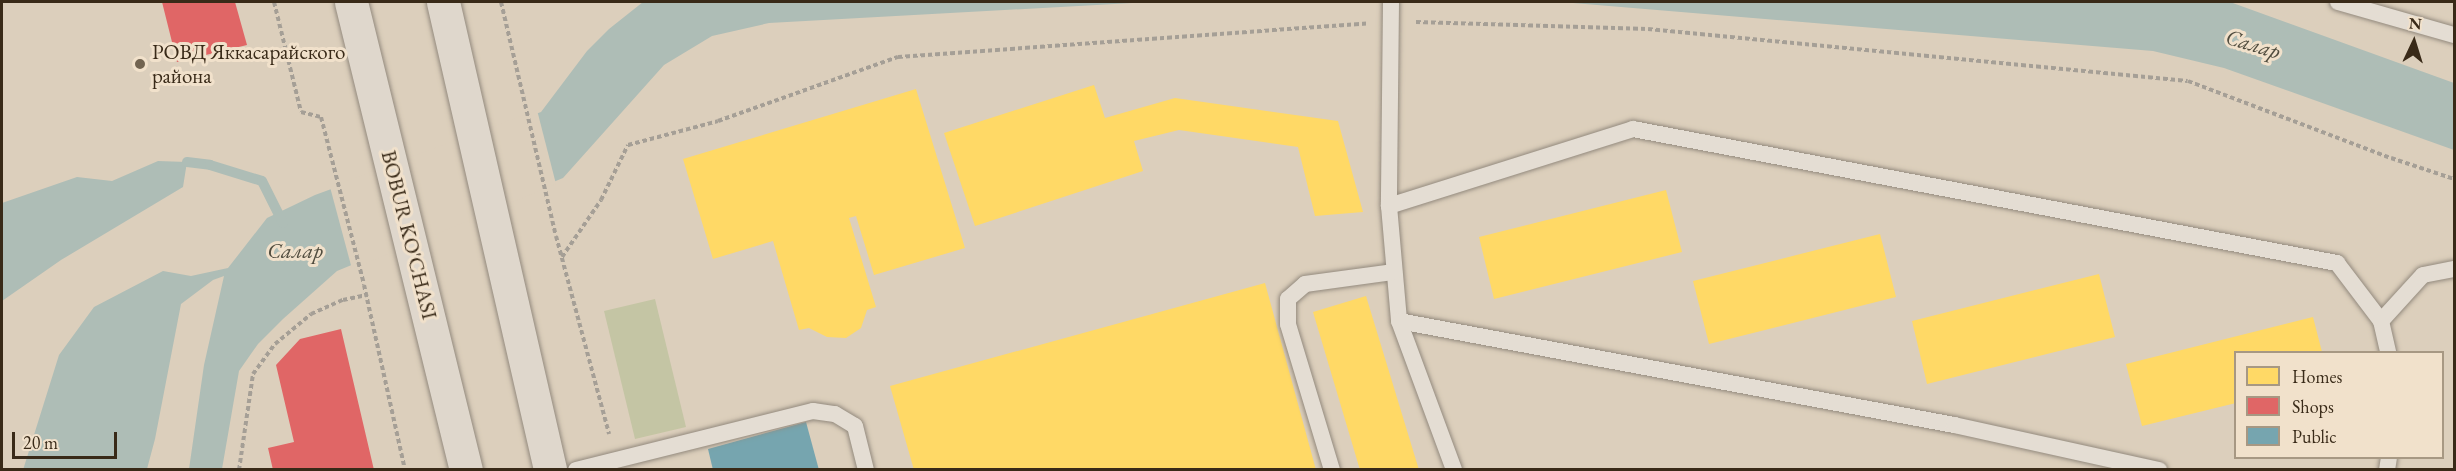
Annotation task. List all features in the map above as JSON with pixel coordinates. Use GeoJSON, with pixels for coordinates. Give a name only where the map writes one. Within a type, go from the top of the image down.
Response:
{"type":"FeatureCollection","features":[{"type":"Feature","properties":{"kind":"main road","name":"BOBUR KO'CHASI"},"geometry":{"type":"LineString","coordinates":[[351,2],[466,470]]}},
{"type":"Feature","properties":{"kind":"main road"},"geometry":{"type":"LineString","coordinates":[[443,2],[550,470]]}},
{"type":"Feature","properties":{"kind":"lane"},"geometry":{"type":"LineString","coordinates":[[1391,2],[1389,21],[1389,206],[1399,321],[1454,470]]}},
{"type":"Feature","properties":{"kind":"lane"},"geometry":{"type":"LineString","coordinates":[[2338,2],[2454,35]]}},
{"type":"Feature","properties":{"kind":"lane"},"geometry":{"type":"LineString","coordinates":[[1389,206],[1633,129],[2337,263],[2381,321],[2388,351]]}},
{"type":"Feature","properties":{"kind":"lane"},"geometry":{"type":"LineString","coordinates":[[2381,321],[2423,275],[2454,269]]}},
{"type":"Feature","properties":{"kind":"lane"},"geometry":{"type":"LineString","coordinates":[[1332,470],[1288,324],[1288,299],[1305,284],[1394,272]]}},
{"type":"Feature","properties":{"kind":"lane"},"geometry":{"type":"LineString","coordinates":[[1399,321],[1954,424],[2159,470]]}},
{"type":"Feature","properties":{"kind":"lane"},"geometry":{"type":"LineString","coordinates":[[576,470],[813,411],[835,414],[855,426],[866,470]]}},
{"type":"Feature","properties":{"kind":"path"},"geometry":{"type":"LineString","coordinates":[[274,2],[301,112],[321,117],[364,285],[405,470]]}},
{"type":"Feature","properties":{"kind":"path"},"geometry":{"type":"LineString","coordinates":[[501,2],[556,236],[616,461]]}},
{"type":"Feature","properties":{"kind":"path"},"geometry":{"type":"LineString","coordinates":[[562,257],[601,200],[628,145],[718,121],[898,57],[1389,21],[1648,29],[2188,81],[2391,158],[2454,179]]}},
{"type":"Feature","properties":{"kind":"path"},"geometry":{"type":"LineString","coordinates":[[239,470],[253,374],[275,344],[311,314],[343,300],[366,295]]}},
{"type":"Feature","properties":{"kind":"green space"},"geometry":{"type":"Polygon","coordinates":[[[655,299],[686,427],[635,439],[604,311],[655,299]]]}},
{"type":"Feature","properties":{"kind":"water","name":"Салар"},"geometry":{"type":"Polygon","coordinates":[[[643,2],[1150,2],[769,23],[712,36],[664,65],[563,178],[337,271],[258,344],[239,371],[222,469],[189,469],[204,365],[224,276],[213,280],[181,304],[147,469],[23,470],[59,355],[94,307],[163,271],[191,276],[228,268],[267,218],[315,195],[541,112],[587,51],[609,29],[643,2]]]}},
{"type":"Feature","properties":{"kind":"water","name":"Салар"},"geometry":{"type":"Polygon","coordinates":[[[1561,2],[2230,2],[2454,83],[2454,150],[2224,68],[2153,51],[1561,2]]]}},
{"type":"Feature","properties":{"kind":"water"},"geometry":{"type":"Polygon","coordinates":[[[158,161],[187,162],[183,187],[61,260],[2,301],[2,203],[77,177],[112,181],[158,161]]]}},
{"type":"Feature","properties":{"kind":"pier"},"geometry":{"type":"Polygon","coordinates":[[[537,110],[556,184],[352,269],[330,187],[537,110]]]}},
{"type":"Feature","properties":{"kind":"building: Homes"},"geometry":{"type":"Polygon","coordinates":[[[1094,85],[1105,118],[1175,98],[1338,121],[1363,212],[1315,216],[1298,147],[1179,130],[1134,141],[1143,171],[975,226],[944,133],[1094,85]]]}},
{"type":"Feature","properties":{"kind":"building: Homes"},"geometry":{"type":"Polygon","coordinates":[[[916,89],[965,248],[874,275],[856,216],[849,218],[876,307],[867,310],[861,328],[846,338],[827,337],[809,328],[799,330],[773,241],[713,259],[683,159],[916,89]]]}},
{"type":"Feature","properties":{"kind":"building: Homes"},"geometry":{"type":"Polygon","coordinates":[[[1666,190],[1682,252],[1494,299],[1479,237],[1666,190]]]}},
{"type":"Feature","properties":{"kind":"building: Homes"},"geometry":{"type":"Polygon","coordinates":[[[1880,234],[1896,297],[1709,344],[1693,281],[1880,234]]]}},
{"type":"Feature","properties":{"kind":"building: Homes"},"geometry":{"type":"Polygon","coordinates":[[[2099,274],[2115,337],[1927,384],[1912,321],[2099,274]]]}},
{"type":"Feature","properties":{"kind":"building: Homes"},"geometry":{"type":"Polygon","coordinates":[[[1265,283],[1316,470],[914,470],[890,386],[1265,283]]]}},
{"type":"Feature","properties":{"kind":"building: Homes"},"geometry":{"type":"Polygon","coordinates":[[[1366,296],[1419,470],[1360,470],[1313,312],[1366,296]]]}},
{"type":"Feature","properties":{"kind":"building: Homes"},"geometry":{"type":"Polygon","coordinates":[[[2313,317],[2322,351],[2234,351],[2234,403],[2142,426],[2126,364],[2313,317]]]}},
{"type":"Feature","properties":{"kind":"building: Shops"},"geometry":{"type":"Polygon","coordinates":[[[162,2],[235,2],[247,45],[177,62],[162,2]]]}},
{"type":"Feature","properties":{"kind":"building: Shops"},"geometry":{"type":"Polygon","coordinates":[[[341,329],[374,470],[273,470],[268,448],[294,442],[276,365],[300,339],[341,329]]]}},
{"type":"Feature","properties":{"kind":"building: Public"},"geometry":{"type":"Polygon","coordinates":[[[806,422],[819,470],[713,470],[708,449],[806,422]]]}},
{"type":"Feature","properties":{"kind":"waterway"},"geometry":{"type":"LineString","coordinates":[[187,162],[210,165],[262,181],[283,223]]}},
{"type":"Feature","properties":{"kind":"place","name":"РОВД Яккасарайского района"},"geometry":{"type":"Point","coordinates":[140,64]}}]}
